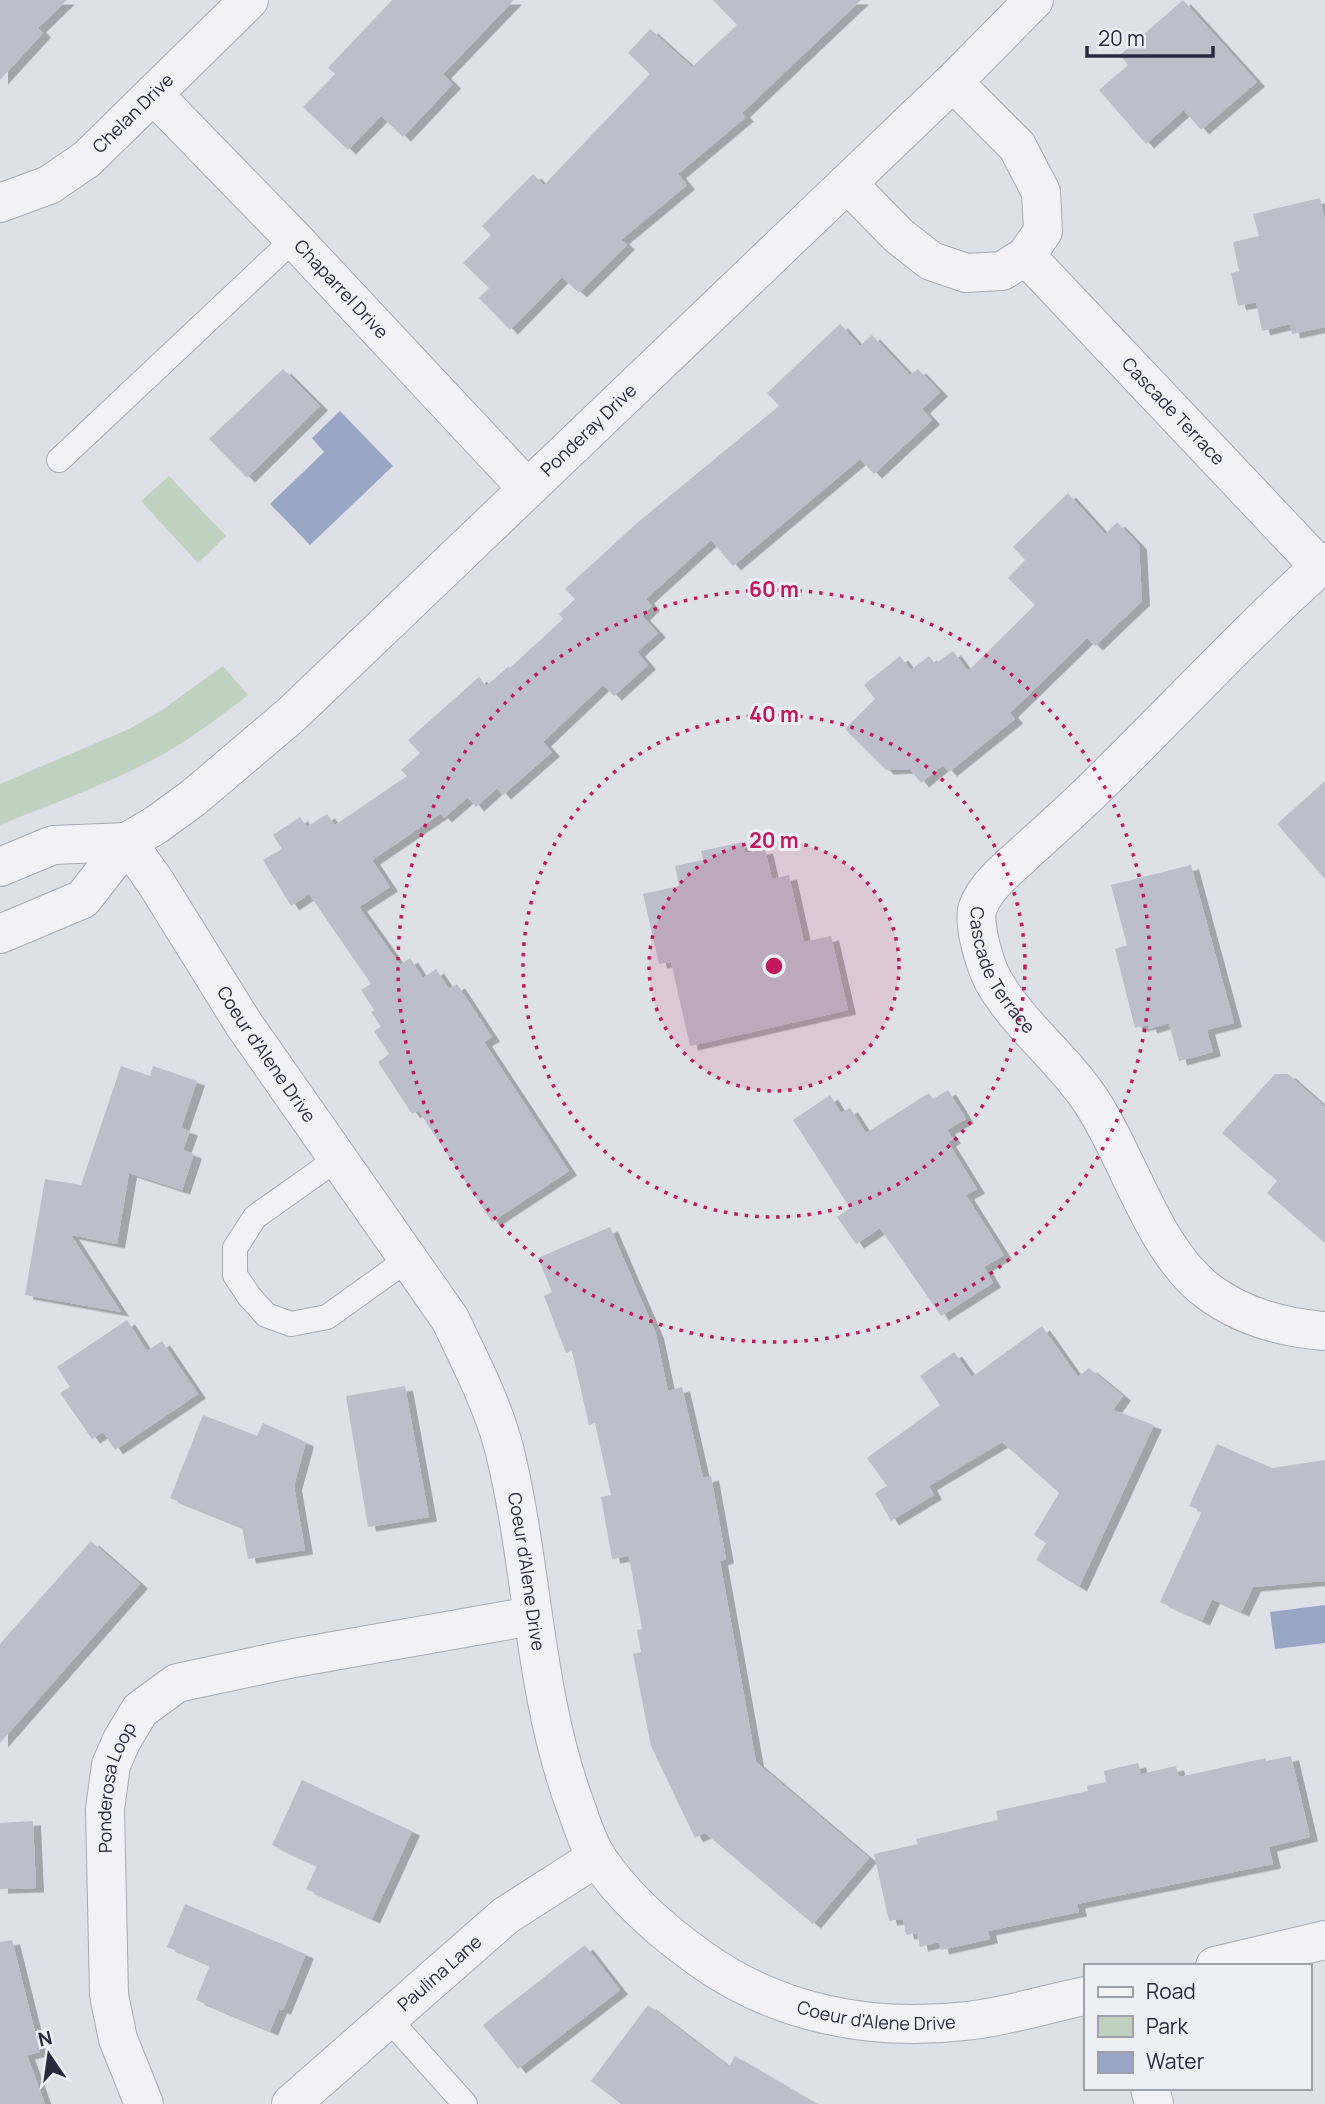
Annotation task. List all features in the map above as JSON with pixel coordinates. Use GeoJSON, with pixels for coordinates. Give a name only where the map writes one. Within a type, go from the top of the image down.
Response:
{"type":"FeatureCollection","features":[{"type":"Feature","properties":{"kind":"street","name":"Chelan Drive"},"geometry":{"type":"LineString","coordinates":[[0,203],[49,185],[87,159],[248,0]]}},
{"type":"Feature","properties":{"kind":"street","name":"Ponderay Drive"},"geometry":{"type":"LineString","coordinates":[[0,934],[83,899],[127,842],[156,825],[193,797],[291,715],[953,82],[1034,0]]}},
{"type":"Feature","properties":{"kind":"street"},"geometry":{"type":"LineString","coordinates":[[847,183],[899,236],[931,261],[966,272],[1002,271],[1026,256],[1043,231],[1041,192],[1017,146],[953,82]]}},
{"type":"Feature","properties":{"kind":"street","name":"Chaparrel Drive"},"geometry":{"type":"LineString","coordinates":[[153,94],[294,239],[527,488]]}},
{"type":"Feature","properties":{"kind":"street","name":"Cascade Terrace"},"geometry":{"type":"LineString","coordinates":[[1026,256],[1322,564],[1097,786],[996,880],[977,909],[980,950],[993,980],[1092,1101],[1153,1220],[1179,1262],[1208,1292],[1253,1316],[1299,1329],[1325,1331]]}},
{"type":"Feature","properties":{"kind":"street","name":"Ponderay Drive"},"geometry":{"type":"LineString","coordinates":[[0,867],[53,845],[127,842]]}},
{"type":"Feature","properties":{"kind":"street","name":"Coeur d'Alene Drive"},"geometry":{"type":"LineString","coordinates":[[127,842],[156,883],[243,1023],[450,1319],[484,1391],[503,1446],[548,1711],[567,1782],[597,1857],[639,1908],[675,1941],[720,1973],[761,1994],[820,2014],[915,2026],[967,2021],[1084,1996]]}},
{"type":"Feature","properties":{"kind":"street","name":"Ponderosa Loop"},"geometry":{"type":"LineString","coordinates":[[144,2104],[118,2039],[109,1995],[105,1809],[111,1765],[121,1740],[140,1710],[177,1683],[294,1658],[532,1616]]}},
{"type":"Feature","properties":{"kind":"street","name":"Paulina Lane"},"geometry":{"type":"LineString","coordinates":[[291,2104],[505,1916],[597,1857]]}},
{"type":"Feature","properties":{"kind":"street"},"geometry":{"type":"LineString","coordinates":[[1223,1964],[1325,1940]]}},
{"type":"Feature","properties":{"kind":"lane"},"geometry":{"type":"LineString","coordinates":[[59,460],[294,239]]}},
{"type":"Feature","properties":{"kind":"lane"},"geometry":{"type":"LineString","coordinates":[[337,1159],[255,1217],[235,1248],[235,1275],[249,1296],[266,1315],[291,1324],[327,1317],[408,1259]]}},
{"type":"Feature","properties":{"kind":"lane"},"geometry":{"type":"LineString","coordinates":[[388,2018],[465,2104]]}},
{"type":"Feature","properties":{"kind":"green space"},"geometry":{"type":"Polygon","coordinates":[[[169,476],[226,536],[198,563],[141,501],[169,476]]]}},
{"type":"Feature","properties":{"kind":"green space"},"geometry":{"type":"Polygon","coordinates":[[[223,666],[248,695],[207,726],[139,767],[0,825],[0,784],[129,729],[162,710],[223,666]]]}},
{"type":"Feature","properties":{"kind":"water"},"geometry":{"type":"Polygon","coordinates":[[[340,411],[393,466],[310,545],[270,504],[324,452],[312,438],[340,411]]]}},
{"type":"Feature","properties":{"kind":"water"},"geometry":{"type":"Polygon","coordinates":[[[1325,1605],[1325,1643],[1275,1649],[1270,1612],[1325,1605]]]}},
{"type":"Feature","properties":{"kind":"building"},"geometry":{"type":"Polygon","coordinates":[[[0,0],[67,0],[38,28],[43,33],[0,80],[0,0]]]}},
{"type":"Feature","properties":{"kind":"building"},"geometry":{"type":"Polygon","coordinates":[[[392,0],[514,0],[443,74],[453,84],[403,137],[381,116],[348,150],[303,107],[335,74],[328,68],[392,0]]]}},
{"type":"Feature","properties":{"kind":"building"},"geometry":{"type":"Polygon","coordinates":[[[713,0],[861,0],[742,113],[746,117],[678,174],[687,185],[621,240],[627,245],[579,293],[562,277],[510,330],[479,298],[489,288],[463,263],[491,235],[482,226],[533,174],[544,185],[650,74],[628,53],[650,29],[692,67],[737,25],[713,0]]]}},
{"type":"Feature","properties":{"kind":"building"},"geometry":{"type":"Polygon","coordinates":[[[1183,0],[1257,82],[1201,130],[1184,110],[1146,144],[1099,90],[1128,65],[1120,55],[1183,0]]]}},
{"type":"Feature","properties":{"kind":"building"},"geometry":{"type":"Polygon","coordinates":[[[1320,198],[1325,220],[1325,327],[1292,334],[1290,324],[1262,331],[1256,302],[1238,306],[1231,273],[1239,271],[1233,242],[1259,236],[1253,214],[1320,198]]]}},
{"type":"Feature","properties":{"kind":"building"},"geometry":{"type":"Polygon","coordinates":[[[840,324],[860,346],[872,335],[910,375],[918,369],[940,392],[922,409],[932,420],[874,474],[860,459],[733,566],[711,540],[646,599],[652,606],[642,616],[658,633],[637,652],[648,665],[614,696],[603,685],[543,742],[552,752],[503,795],[497,788],[476,807],[468,797],[444,818],[440,814],[372,860],[390,887],[359,907],[400,965],[410,958],[423,978],[436,969],[449,989],[457,984],[492,1037],[484,1042],[569,1171],[492,1222],[418,1110],[412,1114],[378,1062],[389,1054],[374,1031],[381,1027],[361,990],[371,984],[309,894],[291,906],[263,860],[282,849],[273,835],[300,817],[307,827],[327,814],[335,825],[407,776],[401,770],[420,753],[408,740],[479,677],[486,686],[509,666],[510,668],[563,619],[559,614],[575,599],[565,589],[637,523],[779,406],[767,393],[840,324]]]}},
{"type":"Feature","properties":{"kind":"building"},"geometry":{"type":"Polygon","coordinates":[[[283,369],[320,406],[247,478],[209,439],[283,369]]]}},
{"type":"Feature","properties":{"kind":"building"},"geometry":{"type":"Polygon","coordinates":[[[1068,493],[1105,534],[1117,522],[1139,545],[1142,601],[1095,646],[1087,638],[1010,713],[1015,719],[949,772],[943,765],[921,783],[910,769],[886,770],[845,729],[875,699],[864,685],[900,656],[911,670],[929,656],[935,664],[953,651],[968,671],[1035,605],[1008,578],[1025,560],[1013,547],[1068,493]]]}},
{"type":"Feature","properties":{"kind":"building"},"geometry":{"type":"Polygon","coordinates":[[[1325,781],[1325,879],[1277,824],[1325,781]]]}},
{"type":"Feature","properties":{"kind":"building"},"geometry":{"type":"Polygon","coordinates":[[[743,842],[745,853],[765,849],[772,879],[789,875],[804,942],[831,936],[848,1010],[690,1046],[671,962],[659,964],[643,894],[679,886],[675,866],[703,860],[701,851],[743,842]]]}},
{"type":"Feature","properties":{"kind":"building"},"geometry":{"type":"Polygon","coordinates":[[[1191,865],[1234,1023],[1207,1030],[1213,1052],[1179,1061],[1169,1023],[1149,1029],[1148,1025],[1135,1028],[1115,949],[1127,945],[1111,885],[1191,865]]]}},
{"type":"Feature","properties":{"kind":"building"},"geometry":{"type":"Polygon","coordinates":[[[121,1066],[150,1076],[153,1066],[197,1081],[181,1128],[190,1131],[183,1150],[194,1154],[182,1190],[129,1173],[117,1244],[71,1235],[121,1312],[25,1295],[45,1179],[81,1185],[121,1066]]]}},
{"type":"Feature","properties":{"kind":"building"},"geometry":{"type":"Polygon","coordinates":[[[1275,1074],[1288,1074],[1325,1107],[1325,1243],[1267,1193],[1277,1181],[1222,1133],[1275,1074]]]}},
{"type":"Feature","properties":{"kind":"building"},"geometry":{"type":"Polygon","coordinates":[[[948,1090],[966,1119],[947,1130],[953,1139],[948,1142],[977,1189],[966,1195],[1004,1255],[984,1267],[993,1283],[941,1316],[880,1228],[856,1244],[837,1217],[850,1208],[793,1120],[830,1095],[841,1113],[850,1108],[866,1133],[929,1093],[933,1099],[948,1090]]]}},
{"type":"Feature","properties":{"kind":"building"},"geometry":{"type":"Polygon","coordinates":[[[610,1227],[656,1334],[668,1391],[682,1387],[703,1478],[711,1476],[726,1559],[720,1561],[756,1762],[869,1858],[813,1924],[705,1833],[695,1838],[651,1746],[633,1654],[641,1652],[637,1630],[642,1629],[629,1556],[612,1559],[601,1497],[611,1495],[595,1423],[589,1425],[572,1351],[566,1353],[544,1296],[552,1292],[538,1258],[610,1227]]]}},
{"type":"Feature","properties":{"kind":"building"},"geometry":{"type":"Polygon","coordinates":[[[127,1320],[147,1351],[162,1341],[198,1394],[115,1450],[103,1432],[92,1439],[60,1393],[70,1387],[57,1367],[127,1320]]]}},
{"type":"Feature","properties":{"kind":"building"},"geometry":{"type":"Polygon","coordinates":[[[1042,1326],[1078,1377],[1089,1368],[1123,1396],[1113,1410],[1154,1425],[1079,1587],[1036,1560],[1046,1543],[1034,1535],[1059,1493],[1002,1442],[929,1486],[934,1495],[891,1521],[875,1493],[887,1486],[867,1458],[940,1405],[920,1376],[954,1352],[972,1377],[1042,1326]]]}},
{"type":"Feature","properties":{"kind":"building"},"geometry":{"type":"Polygon","coordinates":[[[405,1386],[429,1517],[368,1527],[346,1396],[405,1386]]]}},
{"type":"Feature","properties":{"kind":"building"},"geometry":{"type":"Polygon","coordinates":[[[203,1415],[257,1436],[263,1423],[306,1442],[294,1486],[305,1550],[248,1559],[242,1527],[170,1498],[203,1415]]]}},
{"type":"Feature","properties":{"kind":"building"},"geometry":{"type":"Polygon","coordinates":[[[1217,1444],[1272,1468],[1325,1460],[1325,1581],[1253,1587],[1241,1612],[1212,1599],[1202,1621],[1160,1602],[1202,1511],[1189,1506],[1217,1444]]]}},
{"type":"Feature","properties":{"kind":"building"},"geometry":{"type":"Polygon","coordinates":[[[91,1541],[140,1584],[0,1743],[0,1644],[91,1541]]]}},
{"type":"Feature","properties":{"kind":"building"},"geometry":{"type":"Polygon","coordinates":[[[1291,1756],[1310,1837],[1269,1847],[1273,1864],[1077,1904],[1079,1912],[988,1931],[990,1939],[941,1950],[939,1942],[920,1947],[917,1933],[906,1935],[903,1919],[889,1921],[874,1854],[918,1844],[916,1839],[998,1820],[996,1811],[1088,1791],[1087,1786],[1106,1782],[1104,1771],[1138,1763],[1141,1774],[1176,1766],[1179,1777],[1266,1758],[1266,1761],[1291,1756]]]}},
{"type":"Feature","properties":{"kind":"building"},"geometry":{"type":"Polygon","coordinates":[[[302,1780],[412,1831],[372,1919],[306,1889],[317,1866],[272,1845],[302,1780]]]}},
{"type":"Feature","properties":{"kind":"building"},"geometry":{"type":"Polygon","coordinates":[[[33,1821],[36,1888],[0,1889],[0,1823],[33,1821]]]}},
{"type":"Feature","properties":{"kind":"building"},"geometry":{"type":"Polygon","coordinates":[[[185,1904],[306,1954],[283,2010],[279,2009],[270,2031],[196,2000],[210,1965],[167,1947],[185,1904]]]}},
{"type":"Feature","properties":{"kind":"building"},"geometry":{"type":"Polygon","coordinates":[[[12,1940],[40,2052],[27,2055],[45,2104],[0,2104],[0,1942],[12,1940]]]}},
{"type":"Feature","properties":{"kind":"building"},"geometry":{"type":"Polygon","coordinates":[[[585,1945],[620,1990],[518,2069],[483,2025],[585,1945]]]}},
{"type":"Feature","properties":{"kind":"building"},"geometry":{"type":"Polygon","coordinates":[[[648,2005],[729,2067],[735,2056],[817,2104],[621,2104],[591,2081],[648,2005]]]}}]}
